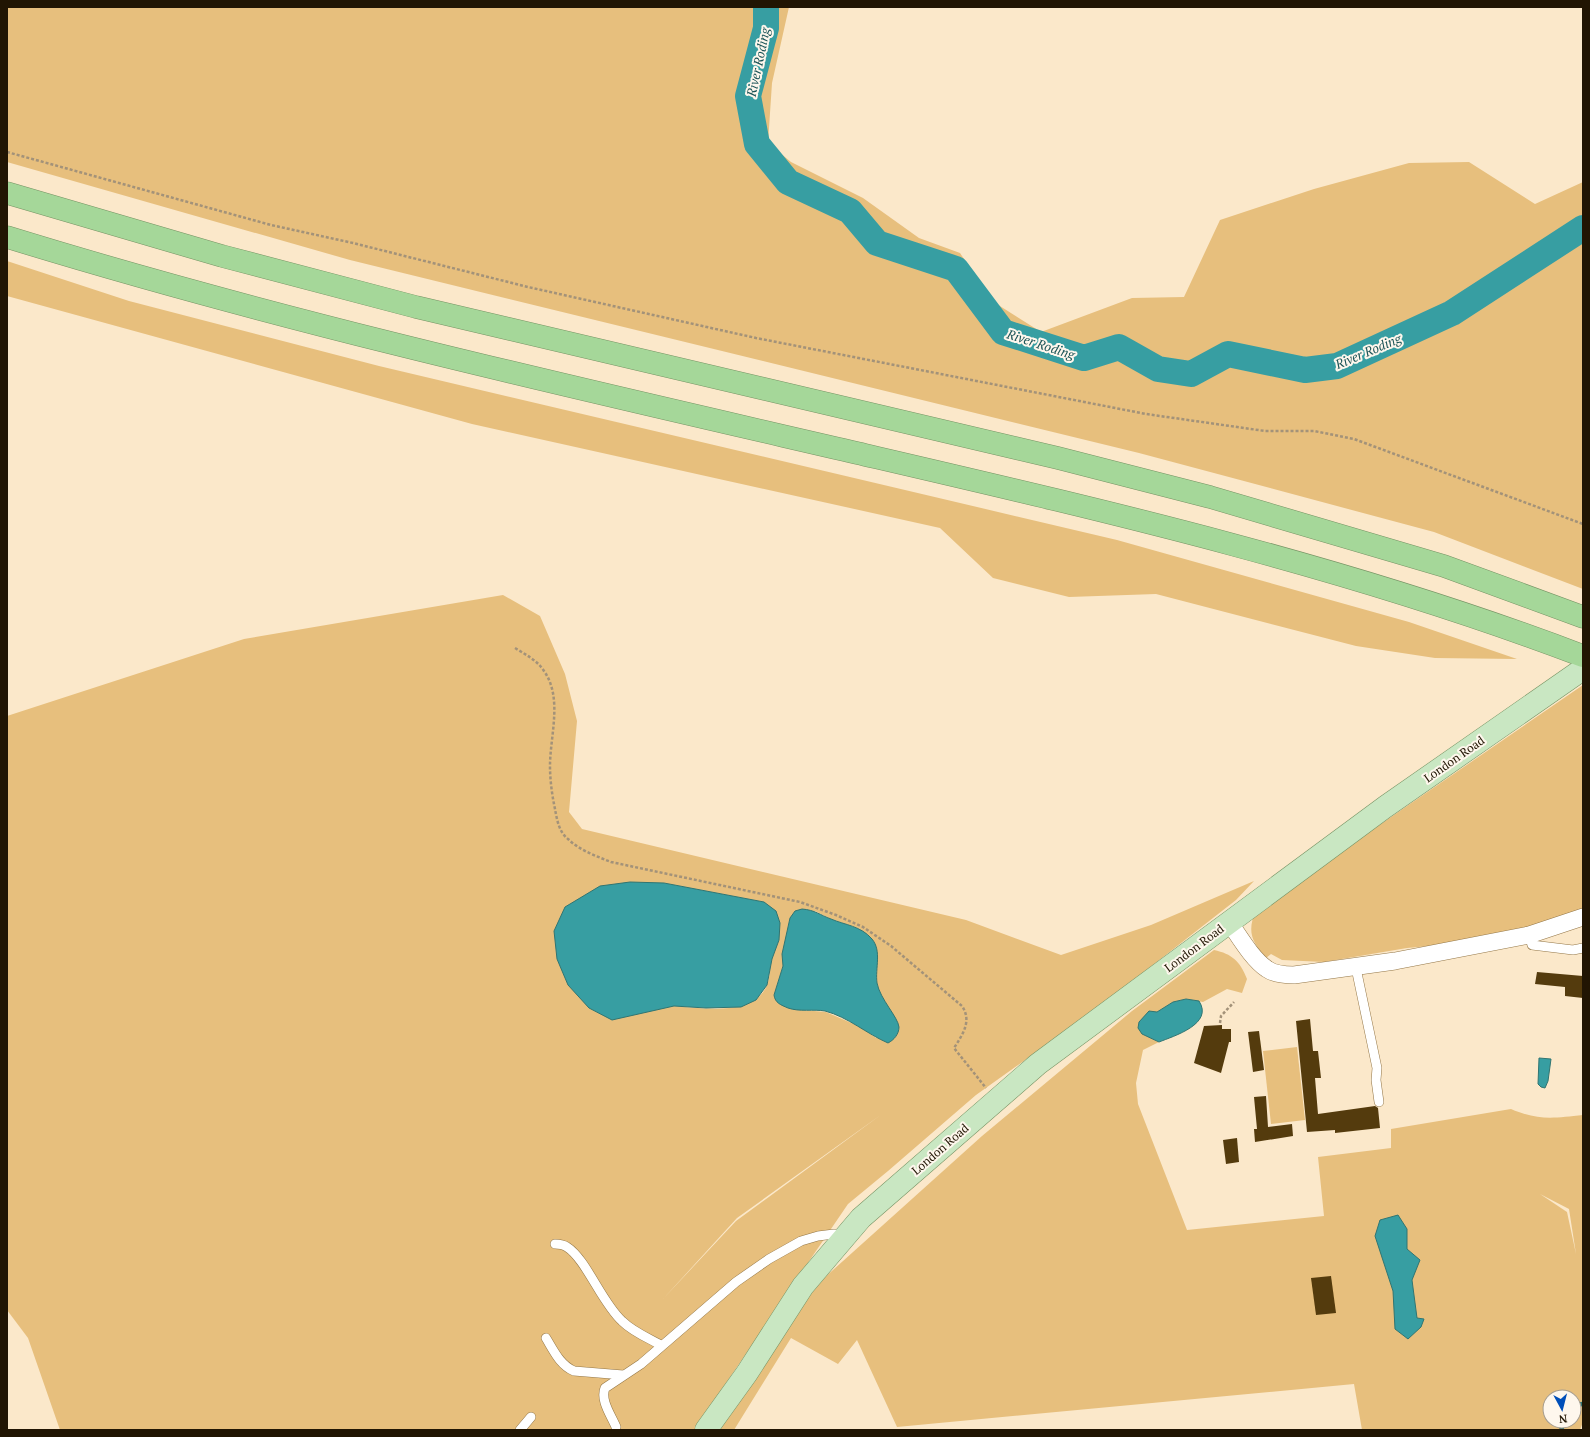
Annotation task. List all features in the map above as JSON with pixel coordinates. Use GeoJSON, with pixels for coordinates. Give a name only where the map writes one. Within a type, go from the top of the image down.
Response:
{"type":"FeatureCollection","features":[{"type":"Feature","properties":{"kind":"highway"},"geometry":{"type":"LineString","coordinates":[[7,193],[216,254],[416,307],[1058,458],[1210,497],[1302,522],[1444,566],[1579,616]]}},
{"type":"Feature","properties":{"kind":"highway"},"geometry":{"type":"LineString","coordinates":[[7,237],[117,270],[385,342],[1200,535],[1342,575],[1541,640],[1583,656]]}},
{"type":"Feature","properties":{"kind":"main road","name":"London Road"},"geometry":{"type":"LineString","coordinates":[[706,1430],[747,1373],[803,1286],[846,1235],[861,1218],[996,1100],[1038,1064],[1385,807],[1583,669]]}},
{"type":"Feature","properties":{"kind":"street","name":"London Road"},"geometry":{"type":"LineString","coordinates":[[1229,922],[1245,946],[1267,969],[1280,974],[1294,975],[1356,968],[1529,935],[1583,917]]}},
{"type":"Feature","properties":{"kind":"lane"},"geometry":{"type":"LineString","coordinates":[[1529,935],[1532,945],[1573,950],[1583,948]]}},
{"type":"Feature","properties":{"kind":"lane"},"geometry":{"type":"LineString","coordinates":[[1356,968],[1377,1068],[1376,1080],[1379,1102]]}},
{"type":"Feature","properties":{"kind":"lane"},"geometry":{"type":"LineString","coordinates":[[616,1427],[603,1393],[605,1388],[641,1364],[662,1345],[686,1327],[736,1282],[769,1258],[801,1241],[818,1236],[834,1234],[846,1235]]}},
{"type":"Feature","properties":{"kind":"lane"},"geometry":{"type":"LineString","coordinates":[[555,1244],[566,1246],[576,1254],[609,1307],[622,1322],[640,1334],[662,1345]]}},
{"type":"Feature","properties":{"kind":"lane"},"geometry":{"type":"LineString","coordinates":[[546,1338],[562,1364],[574,1372],[623,1375]]}},
{"type":"Feature","properties":{"kind":"lane"},"geometry":{"type":"LineString","coordinates":[[520,1430],[531,1417]]}},
{"type":"Feature","properties":{"kind":"path"},"geometry":{"type":"LineString","coordinates":[[7,152],[271,225],[353,243],[528,287],[756,338],[1146,414],[1265,431],[1314,431],[1354,439],[1583,524]]}},
{"type":"Feature","properties":{"kind":"path"},"geometry":{"type":"LineString","coordinates":[[515,648],[534,660],[545,671],[553,692],[554,718],[550,767],[552,796],[560,829],[567,839],[584,850],[611,862],[800,902],[863,927],[890,946],[962,1006],[966,1012],[967,1020],[964,1033],[954,1048],[996,1100]]}},
{"type":"Feature","properties":{"kind":"path"},"geometry":{"type":"LineString","coordinates":[[1220,1023],[1221,1016],[1234,1002]]}},
{"type":"Feature","properties":{"kind":"shaded area"},"geometry":{"type":"Polygon","coordinates":[[[7,7],[789,7],[772,83],[768,143],[791,162],[863,198],[919,238],[960,253],[992,301],[1041,332],[1132,298],[1184,297],[1220,220],[1314,189],[1409,163],[1469,162],[1535,204],[1583,182],[1583,589],[1434,532],[1139,453],[350,260],[7,162],[7,7]]]}},
{"type":"Feature","properties":{"kind":"shaded area"},"geometry":{"type":"Polygon","coordinates":[[[7,261],[129,301],[379,366],[1117,540],[1409,622],[1517,659],[1435,658],[1356,646],[1156,594],[1069,597],[993,578],[940,528],[472,424],[7,296],[7,261]]]}},
{"type":"Feature","properties":{"kind":"shaded area"},"geometry":{"type":"Polygon","coordinates":[[[503,595],[540,616],[565,674],[577,721],[569,812],[582,829],[966,920],[1061,955],[1151,925],[1254,881],[1236,900],[1094,1011],[976,1095],[848,1204],[694,1430],[60,1430],[28,1338],[7,1310],[7,716],[244,639],[503,595]],[[664,883],[674,1006],[712,1009],[726,1008],[751,1002],[760,995],[767,985],[771,960],[779,940],[764,902],[664,883]],[[815,911],[790,918],[783,966],[774,995],[791,1009],[826,1012],[863,1028],[876,1038],[899,1025],[881,997],[877,983],[877,970],[860,929],[831,919],[815,911]],[[882,1114],[737,1218],[663,1299],[736,1221],[882,1114]]]}},
{"type":"Feature","properties":{"kind":"shaded area"},"geometry":{"type":"Polygon","coordinates":[[[1583,685],[1583,910],[1527,928],[1429,946],[1407,948],[1324,962],[1282,960],[1271,954],[1266,958],[1252,936],[1251,930],[1253,917],[1256,910],[1583,685]]]}},
{"type":"Feature","properties":{"kind":"shaded area"},"geometry":{"type":"Polygon","coordinates":[[[1214,950],[1231,956],[1241,967],[1247,979],[1242,993],[1227,989],[1203,1002],[1186,999],[1173,1002],[1157,1012],[1142,1034],[1159,1042],[1143,1050],[1136,1083],[1138,1104],[1187,1230],[1324,1216],[1318,1157],[1391,1148],[1391,1129],[1511,1109],[1521,1113],[1547,1118],[1583,1115],[1582,1425],[1582,1389],[1542,1389],[1542,1429],[1580,1430],[1362,1430],[1354,1384],[897,1427],[857,1340],[838,1364],[791,1338],[734,1430],[714,1430],[813,1288],[982,1136],[1132,1011],[1214,950]],[[1540,1194],[1567,1212],[1576,1254],[1569,1209],[1540,1194]]]}},
{"type":"Feature","properties":{"kind":"shaded area"},"geometry":{"type":"Polygon","coordinates":[[[1297,1047],[1305,1120],[1271,1124],[1263,1051],[1297,1047]]]}},
{"type":"Feature","properties":{"kind":"water"},"geometry":{"type":"Polygon","coordinates":[[[630,882],[664,883],[764,902],[776,911],[780,923],[779,940],[772,959],[767,985],[756,1000],[741,1007],[706,1008],[674,1006],[612,1020],[589,1008],[568,985],[557,959],[554,931],[565,907],[600,886],[630,882]]]}},
{"type":"Feature","properties":{"kind":"water"},"geometry":{"type":"Polygon","coordinates":[[[802,909],[814,912],[863,931],[872,939],[877,949],[877,983],[885,1001],[896,1018],[899,1027],[897,1034],[890,1042],[888,1043],[880,1039],[842,1017],[821,1010],[792,1009],[777,1002],[774,995],[783,966],[782,954],[790,918],[795,911],[802,909]]]}},
{"type":"Feature","properties":{"kind":"water"},"geometry":{"type":"Polygon","coordinates":[[[1186,999],[1199,1001],[1202,1009],[1201,1016],[1190,1028],[1159,1042],[1142,1034],[1138,1028],[1139,1022],[1149,1011],[1157,1012],[1173,1002],[1186,999]]]}},
{"type":"Feature","properties":{"kind":"water"},"geometry":{"type":"Polygon","coordinates":[[[1539,1058],[1551,1059],[1548,1081],[1545,1088],[1538,1084],[1539,1058]]]}},
{"type":"Feature","properties":{"kind":"water"},"geometry":{"type":"Polygon","coordinates":[[[1398,1215],[1407,1229],[1407,1249],[1420,1260],[1412,1280],[1417,1318],[1424,1319],[1421,1327],[1408,1339],[1395,1329],[1393,1291],[1375,1236],[1380,1220],[1398,1215]]]}},
{"type":"Feature","properties":{"kind":"building"},"geometry":{"type":"Polygon","coordinates":[[[1537,972],[1583,976],[1583,998],[1565,996],[1565,987],[1535,984],[1537,972]]]}},
{"type":"Feature","properties":{"kind":"building"},"geometry":{"type":"Polygon","coordinates":[[[1310,1019],[1313,1051],[1318,1051],[1321,1078],[1315,1078],[1318,1114],[1375,1106],[1378,1108],[1380,1128],[1335,1133],[1335,1130],[1307,1132],[1296,1021],[1310,1019]]]}},
{"type":"Feature","properties":{"kind":"building"},"geometry":{"type":"Polygon","coordinates":[[[1222,1025],[1222,1029],[1231,1029],[1231,1042],[1229,1042],[1221,1073],[1194,1063],[1204,1026],[1222,1025]]]}},
{"type":"Feature","properties":{"kind":"building"},"geometry":{"type":"Polygon","coordinates":[[[1259,1031],[1264,1070],[1253,1072],[1248,1032],[1259,1031]]]}},
{"type":"Feature","properties":{"kind":"building"},"geometry":{"type":"Polygon","coordinates":[[[1266,1096],[1268,1127],[1292,1124],[1293,1136],[1255,1142],[1254,1129],[1257,1129],[1254,1097],[1266,1096]]]}},
{"type":"Feature","properties":{"kind":"building"},"geometry":{"type":"Polygon","coordinates":[[[1237,1138],[1239,1162],[1226,1164],[1223,1140],[1237,1138]]]}},
{"type":"Feature","properties":{"kind":"building"},"geometry":{"type":"Polygon","coordinates":[[[1331,1276],[1336,1313],[1316,1315],[1311,1278],[1331,1276]]]}},
{"type":"Feature","properties":{"kind":"waterway","name":"River Roding"},"geometry":{"type":"LineString","coordinates":[[766,7],[766,28],[748,96],[757,144],[788,182],[850,211],[877,243],[956,269],[1003,332],[1084,358],[1119,347],[1158,369],[1191,374],[1228,354],[1305,370],[1337,366],[1452,313],[1583,228]]}}]}
